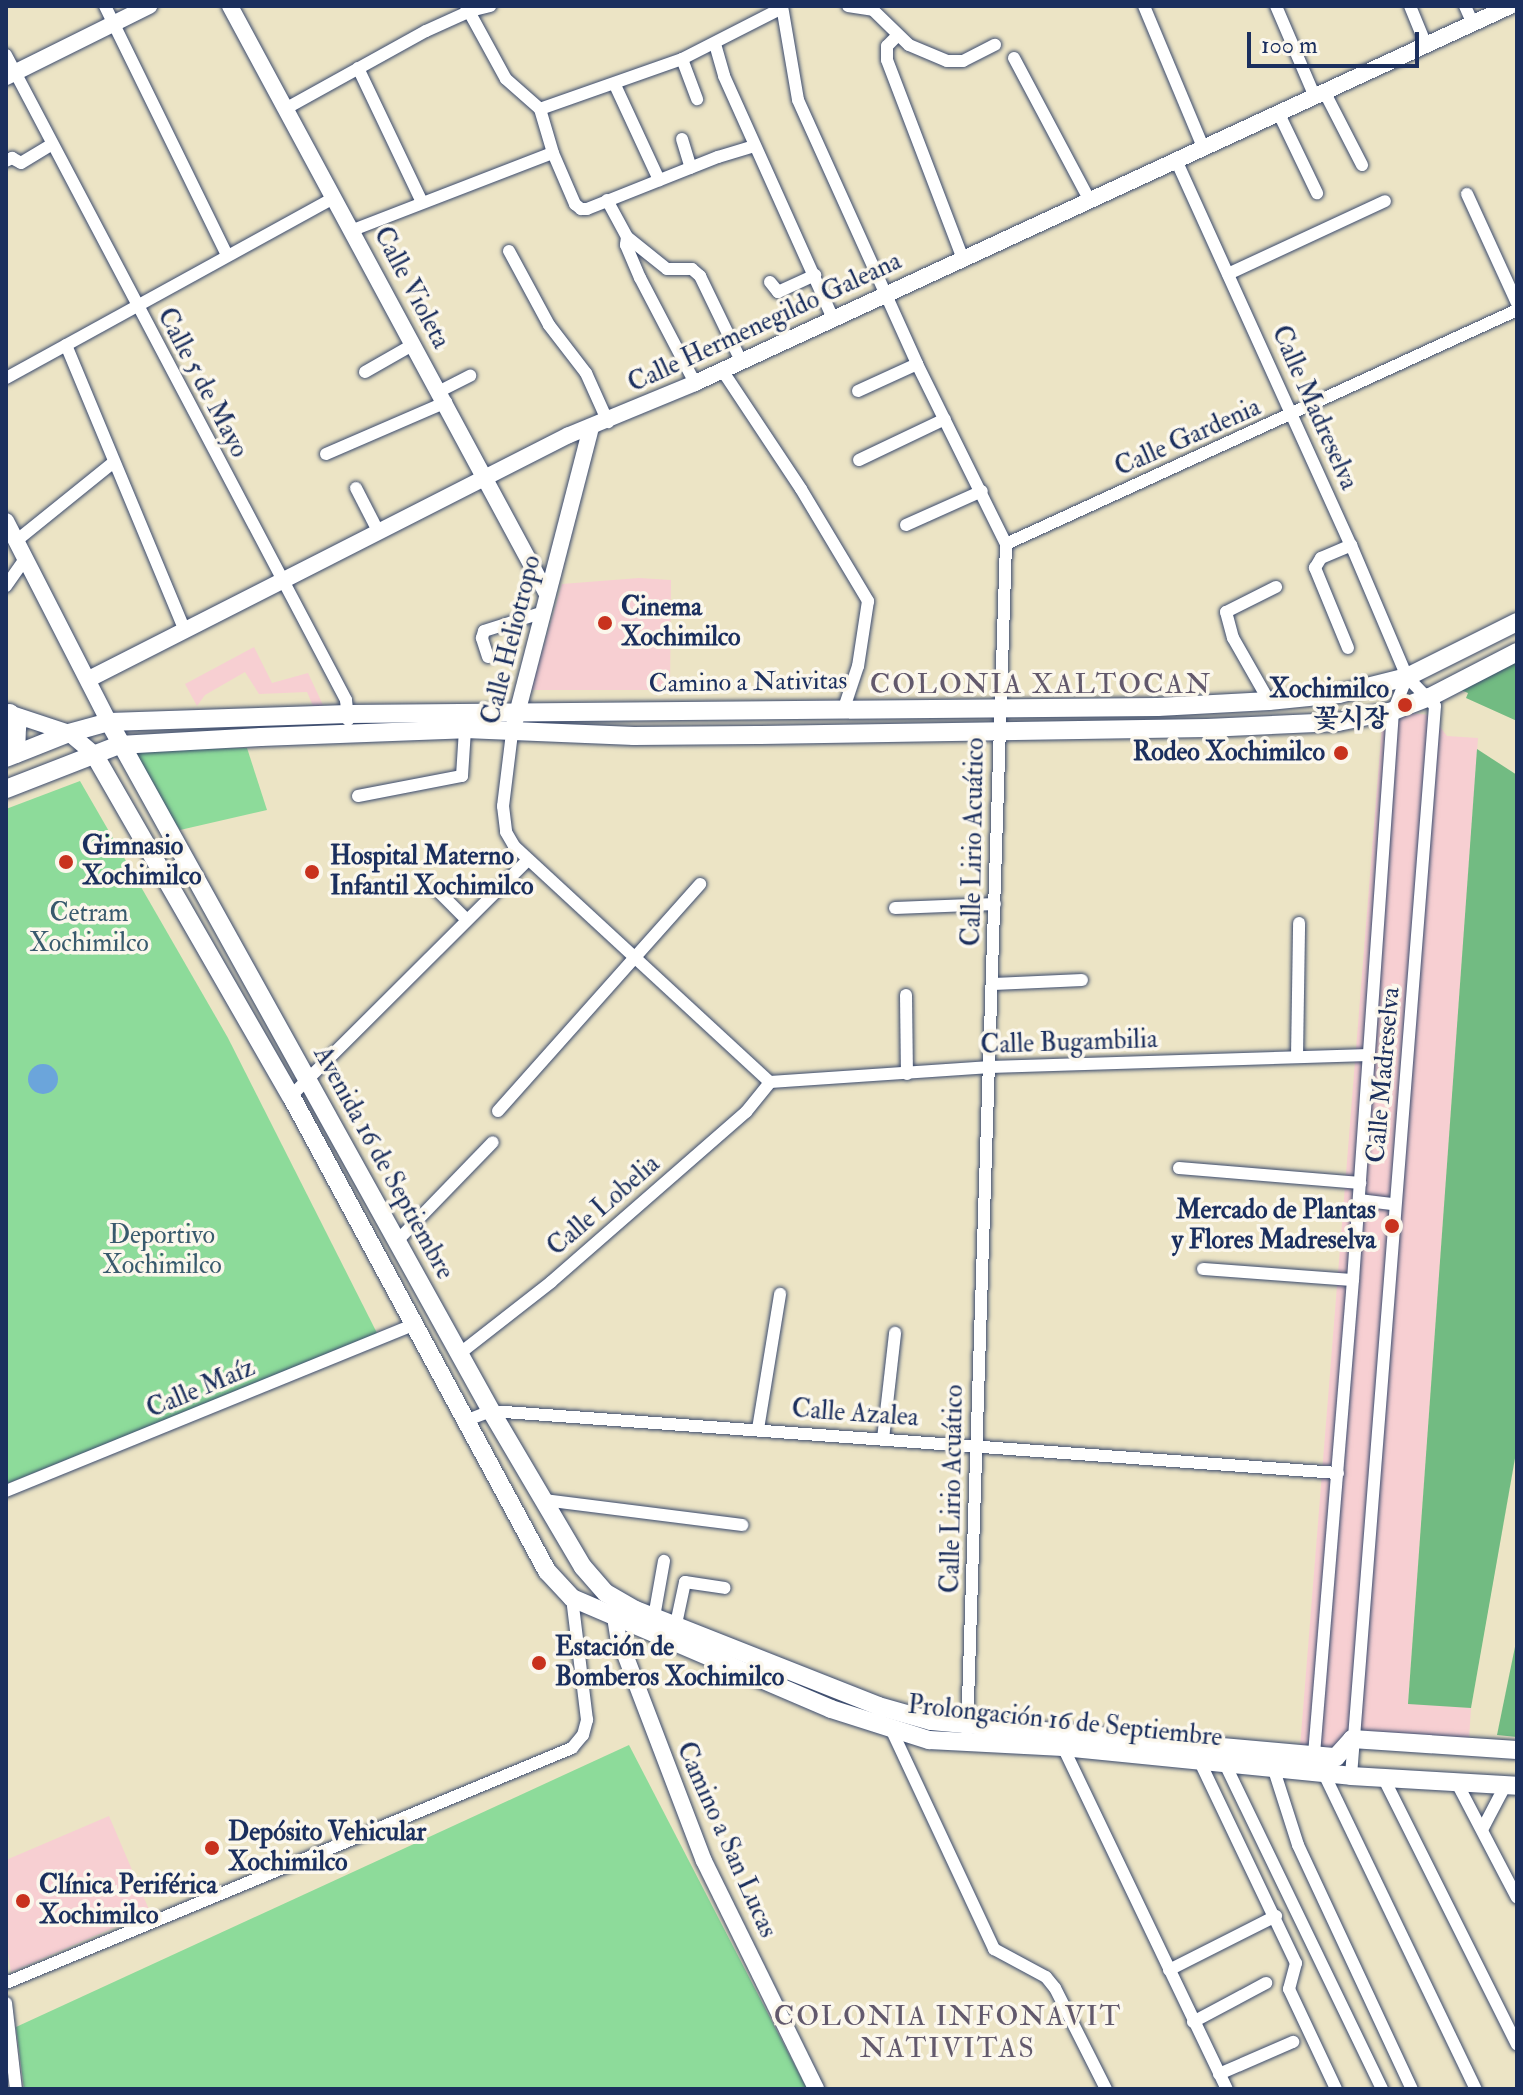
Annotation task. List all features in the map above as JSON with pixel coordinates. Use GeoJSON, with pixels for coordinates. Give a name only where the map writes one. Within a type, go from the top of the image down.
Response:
{"type":"FeatureCollection","features":[{"type":"Feature","properties":{"kind":"main road","name":"Camino a Nativitas"},"geometry":{"type":"LineString","coordinates":[[11,756],[69,733],[109,722],[348,714],[1158,707],[1269,701],[1339,694],[1407,677],[1517,622]]}},
{"type":"Feature","properties":{"kind":"main road","name":"Camino a Nativitas"},"geometry":{"type":"LineString","coordinates":[[6,789],[119,745],[261,737],[465,729],[649,736],[998,732],[1324,723],[1393,711],[1430,697],[1517,652]]}},
{"type":"Feature","properties":{"kind":"main road"},"geometry":{"type":"LineString","coordinates":[[8,713],[17,727],[11,756]]}},
{"type":"Feature","properties":{"kind":"main road"},"geometry":{"type":"LineString","coordinates":[[261,716],[261,737]]}},
{"type":"Feature","properties":{"kind":"main road","name":"Avenida 16 de Septiembre"},"geometry":{"type":"LineString","coordinates":[[109,722],[200,893],[308,1079],[491,1411],[583,1567],[594,1582],[631,1614]]}},
{"type":"Feature","properties":{"kind":"main road","name":"Avenida 16 de Septiembre"},"geometry":{"type":"LineString","coordinates":[[94,754],[291,1096],[547,1571],[572,1598],[631,1614]]}},
{"type":"Feature","properties":{"kind":"main road"},"geometry":{"type":"LineString","coordinates":[[181,902],[200,893]]}},
{"type":"Feature","properties":{"kind":"main road"},"geometry":{"type":"LineString","coordinates":[[222,974],[241,965]]}},
{"type":"Feature","properties":{"kind":"main road","name":"Prolongación 16 de Septiembre"},"geometry":{"type":"LineString","coordinates":[[631,1614],[795,1695],[892,1731],[929,1740],[967,1734],[1314,1753],[1336,1757],[1352,1739]]}},
{"type":"Feature","properties":{"kind":"main road","name":"Prolongación 16 de Septiembre"},"geometry":{"type":"LineString","coordinates":[[631,1614],[676,1624],[896,1713],[967,1734],[1200,1762],[1458,1785],[1511,1786]]}},
{"type":"Feature","properties":{"kind":"main road"},"geometry":{"type":"LineString","coordinates":[[1352,1739],[1517,1750]]}},
{"type":"Feature","properties":{"kind":"street"},"geometry":{"type":"LineString","coordinates":[[105,6],[227,255]]}},
{"type":"Feature","properties":{"kind":"street"},"geometry":{"type":"LineString","coordinates":[[11,75],[149,6]]}},
{"type":"Feature","properties":{"kind":"street","name":"Calle Violeta"},"geometry":{"type":"LineString","coordinates":[[230,6],[443,396],[547,594]]}},
{"type":"Feature","properties":{"kind":"street"},"geometry":{"type":"LineString","coordinates":[[285,109],[468,9],[490,6]]}},
{"type":"Feature","properties":{"kind":"street"},"geometry":{"type":"LineString","coordinates":[[848,6],[873,10],[897,36],[947,61],[963,61],[995,45]]}},
{"type":"Feature","properties":{"kind":"street"},"geometry":{"type":"LineString","coordinates":[[1144,6],[1203,147]]}},
{"type":"Feature","properties":{"kind":"street"},"geometry":{"type":"LineString","coordinates":[[1276,6],[1320,95],[1362,165]]}},
{"type":"Feature","properties":{"kind":"street"},"geometry":{"type":"LineString","coordinates":[[1410,6],[1426,45]]}},
{"type":"Feature","properties":{"kind":"street"},"geometry":{"type":"LineString","coordinates":[[1465,6],[1473,24]]}},
{"type":"Feature","properties":{"kind":"street","name":"Calle Hermenegildo Galeana"},"geometry":{"type":"LineString","coordinates":[[89,679],[485,476],[695,383],[1510,6]]}},
{"type":"Feature","properties":{"kind":"street"},"geometry":{"type":"LineString","coordinates":[[540,109],[682,59],[782,7]]}},
{"type":"Feature","properties":{"kind":"street","name":"Calle Lirio Acuático"},"geometry":{"type":"LineString","coordinates":[[782,7],[798,100],[917,364],[1006,544],[998,708],[994,984],[974,1445],[967,1734]]}},
{"type":"Feature","properties":{"kind":"street"},"geometry":{"type":"LineString","coordinates":[[468,9],[506,79],[540,109],[553,153],[575,204],[581,209],[754,146]]}},
{"type":"Feature","properties":{"kind":"street"},"geometry":{"type":"LineString","coordinates":[[897,36],[887,46],[887,60],[963,259]]}},
{"type":"Feature","properties":{"kind":"street"},"geometry":{"type":"LineString","coordinates":[[715,44],[724,76],[754,146],[833,318]]}},
{"type":"Feature","properties":{"kind":"street","name":"Calle 5 de Mayo"},"geometry":{"type":"LineString","coordinates":[[6,55],[11,75],[346,700],[348,734]]}},
{"type":"Feature","properties":{"kind":"street"},"geometry":{"type":"LineString","coordinates":[[1014,58],[1089,199]]}},
{"type":"Feature","properties":{"kind":"street"},"geometry":{"type":"LineString","coordinates":[[682,59],[697,99]]}},
{"type":"Feature","properties":{"kind":"street"},"geometry":{"type":"LineString","coordinates":[[358,68],[422,202]]}},
{"type":"Feature","properties":{"kind":"street"},"geometry":{"type":"LineString","coordinates":[[615,85],[659,180]]}},
{"type":"Feature","properties":{"kind":"street"},"geometry":{"type":"LineString","coordinates":[[1279,114],[1317,193]]}},
{"type":"Feature","properties":{"kind":"street"},"geometry":{"type":"LineString","coordinates":[[682,139],[691,168]]}},
{"type":"Feature","properties":{"kind":"street"},"geometry":{"type":"LineString","coordinates":[[6,161],[12,158],[21,163],[51,145]]}},
{"type":"Feature","properties":{"kind":"street"},"geometry":{"type":"LineString","coordinates":[[353,230],[553,153]]}},
{"type":"Feature","properties":{"kind":"street","name":"Calle Madreselva"},"geometry":{"type":"LineString","coordinates":[[1176,160],[1293,415],[1407,677],[1430,697],[1435,706],[1351,1776]]}},
{"type":"Feature","properties":{"kind":"street"},"geometry":{"type":"LineString","coordinates":[[1467,194],[1517,303]]}},
{"type":"Feature","properties":{"kind":"street"},"geometry":{"type":"LineString","coordinates":[[6,378],[334,198]]}},
{"type":"Feature","properties":{"kind":"street"},"geometry":{"type":"LineString","coordinates":[[607,200],[627,237],[631,257],[695,383]]}},
{"type":"Feature","properties":{"kind":"street"},"geometry":{"type":"LineString","coordinates":[[1228,274],[1385,201]]}},
{"type":"Feature","properties":{"kind":"street"},"geometry":{"type":"LineString","coordinates":[[627,237],[667,269],[692,269],[700,276],[741,361]]}},
{"type":"Feature","properties":{"kind":"street"},"geometry":{"type":"LineString","coordinates":[[509,251],[549,325],[586,373],[608,422]]}},
{"type":"Feature","properties":{"kind":"street"},"geometry":{"type":"LineString","coordinates":[[770,282],[778,292],[815,275]]}},
{"type":"Feature","properties":{"kind":"street","name":"Calle Gardenia"},"geometry":{"type":"LineString","coordinates":[[1006,544],[1517,310]]}},
{"type":"Feature","properties":{"kind":"street"},"geometry":{"type":"LineString","coordinates":[[365,372],[414,344]]}},
{"type":"Feature","properties":{"kind":"street"},"geometry":{"type":"LineString","coordinates":[[66,345],[184,629]]}},
{"type":"Feature","properties":{"kind":"street"},"geometry":{"type":"LineString","coordinates":[[858,391],[917,364]]}},
{"type":"Feature","properties":{"kind":"street"},"geometry":{"type":"LineString","coordinates":[[722,370],[801,489],[868,601],[858,666],[844,708]]}},
{"type":"Feature","properties":{"kind":"street"},"geometry":{"type":"LineString","coordinates":[[326,454],[443,396],[470,376]]}},
{"type":"Feature","properties":{"kind":"street"},"geometry":{"type":"LineString","coordinates":[[859,460],[945,419]]}},
{"type":"Feature","properties":{"kind":"street","name":"Calle Heliotropo"},"geometry":{"type":"LineString","coordinates":[[591,428],[512,733],[503,806],[506,832],[528,860],[770,1082]]}},
{"type":"Feature","properties":{"kind":"street"},"geometry":{"type":"LineString","coordinates":[[16,541],[114,462]]}},
{"type":"Feature","properties":{"kind":"street"},"geometry":{"type":"LineString","coordinates":[[356,488],[378,531]]}},
{"type":"Feature","properties":{"kind":"street"},"geometry":{"type":"LineString","coordinates":[[906,525],[982,491]]}},
{"type":"Feature","properties":{"kind":"street"},"geometry":{"type":"LineString","coordinates":[[6,521],[109,722]]}},
{"type":"Feature","properties":{"kind":"street"},"geometry":{"type":"LineString","coordinates":[[1348,648],[1315,568],[1321,558],[1351,545]]}},
{"type":"Feature","properties":{"kind":"street"},"geometry":{"type":"LineString","coordinates":[[6,586],[25,559]]}},
{"type":"Feature","properties":{"kind":"street"},"geometry":{"type":"LineString","coordinates":[[1269,701],[1233,638],[1226,612],[1276,587]]}},
{"type":"Feature","properties":{"kind":"street"},"geometry":{"type":"LineString","coordinates":[[488,657],[482,638],[484,631],[544,612]]}},
{"type":"Feature","properties":{"kind":"street","name":"Calle Madreselva"},"geometry":{"type":"LineString","coordinates":[[1314,1753],[1353,1280],[1393,711],[1407,677]]}},
{"type":"Feature","properties":{"kind":"street"},"geometry":{"type":"LineString","coordinates":[[8,713],[69,733],[94,754]]}},
{"type":"Feature","properties":{"kind":"street"},"geometry":{"type":"LineString","coordinates":[[358,796],[462,776],[465,729]]}},
{"type":"Feature","properties":{"kind":"street"},"geometry":{"type":"LineString","coordinates":[[291,1096],[528,860]]}},
{"type":"Feature","properties":{"kind":"street"},"geometry":{"type":"LineString","coordinates":[[498,1111],[700,884]]}},
{"type":"Feature","properties":{"kind":"street"},"geometry":{"type":"LineString","coordinates":[[437,890],[467,920]]}},
{"type":"Feature","properties":{"kind":"street"},"geometry":{"type":"LineString","coordinates":[[895,908],[995,904]]}},
{"type":"Feature","properties":{"kind":"street"},"geometry":{"type":"LineString","coordinates":[[1297,1057],[1299,923]]}},
{"type":"Feature","properties":{"kind":"street"},"geometry":{"type":"LineString","coordinates":[[994,984],[1082,980]]}},
{"type":"Feature","properties":{"kind":"street"},"geometry":{"type":"LineString","coordinates":[[906,995],[907,1074]]}},
{"type":"Feature","properties":{"kind":"street","name":"Calle Bugambilia"},"geometry":{"type":"LineString","coordinates":[[770,1082],[990,1067],[1369,1055]]}},
{"type":"Feature","properties":{"kind":"street","name":"Calle Lobelia"},"geometry":{"type":"LineString","coordinates":[[459,1354],[551,1282],[735,1122],[770,1082]]}},
{"type":"Feature","properties":{"kind":"street"},"geometry":{"type":"LineString","coordinates":[[398,1240],[493,1142]]}},
{"type":"Feature","properties":{"kind":"street"},"geometry":{"type":"LineString","coordinates":[[1179,1168],[1360,1183]]}},
{"type":"Feature","properties":{"kind":"street"},"geometry":{"type":"LineString","coordinates":[[1359,1200],[1394,1204]]}},
{"type":"Feature","properties":{"kind":"street"},"geometry":{"type":"LineString","coordinates":[[1203,1269],[1353,1280]]}},
{"type":"Feature","properties":{"kind":"street"},"geometry":{"type":"LineString","coordinates":[[758,1429],[780,1294]]}},
{"type":"Feature","properties":{"kind":"street","name":"Calle Maíz"},"geometry":{"type":"LineString","coordinates":[[6,1491],[412,1325]]}},
{"type":"Feature","properties":{"kind":"street"},"geometry":{"type":"LineString","coordinates":[[883,1439],[895,1333]]}},
{"type":"Feature","properties":{"kind":"street","name":"Calle Azalea"},"geometry":{"type":"LineString","coordinates":[[465,1421],[491,1411],[1338,1473]]}},
{"type":"Feature","properties":{"kind":"street"},"geometry":{"type":"LineString","coordinates":[[544,1500],[742,1525]]}},
{"type":"Feature","properties":{"kind":"street"},"geometry":{"type":"LineString","coordinates":[[631,1614],[664,1561]]}},
{"type":"Feature","properties":{"kind":"street"},"geometry":{"type":"LineString","coordinates":[[676,1624],[685,1582],[725,1588]]}},
{"type":"Feature","properties":{"kind":"street"},"geometry":{"type":"LineString","coordinates":[[6,1983],[572,1748],[583,1735],[587,1720],[572,1598]]}},
{"type":"Feature","properties":{"kind":"street","name":"Camino a San Lucas"},"geometry":{"type":"LineString","coordinates":[[631,1614],[656,1741],[704,1861],[816,2089]]}},
{"type":"Feature","properties":{"kind":"street"},"geometry":{"type":"LineString","coordinates":[[892,1731],[994,1949],[1046,1977],[1055,1988],[1106,2089]]}},
{"type":"Feature","properties":{"kind":"street"},"geometry":{"type":"LineString","coordinates":[[1063,1747],[1227,2089]]}},
{"type":"Feature","properties":{"kind":"street"},"geometry":{"type":"LineString","coordinates":[[1314,1753],[1476,2089]]}},
{"type":"Feature","properties":{"kind":"street"},"geometry":{"type":"LineString","coordinates":[[1200,1762],[1296,1963],[1289,1989],[1336,2089]]}},
{"type":"Feature","properties":{"kind":"street"},"geometry":{"type":"LineString","coordinates":[[1225,1764],[1382,2089]]}},
{"type":"Feature","properties":{"kind":"street"},"geometry":{"type":"LineString","coordinates":[[1273,1767],[1298,1845],[1412,2089]]}},
{"type":"Feature","properties":{"kind":"street"},"geometry":{"type":"LineString","coordinates":[[1384,1779],[1517,2045]]}},
{"type":"Feature","properties":{"kind":"street"},"geometry":{"type":"LineString","coordinates":[[1458,1785],[1517,1898]]}},
{"type":"Feature","properties":{"kind":"street"},"geometry":{"type":"LineString","coordinates":[[1483,1828],[1511,1786]]}},
{"type":"Feature","properties":{"kind":"street"},"geometry":{"type":"LineString","coordinates":[[1169,1970],[1276,1916]]}},
{"type":"Feature","properties":{"kind":"street"},"geometry":{"type":"LineString","coordinates":[[1193,2022],[1266,1983]]}},
{"type":"Feature","properties":{"kind":"street"},"geometry":{"type":"LineString","coordinates":[[6,2003],[16,2089]]}},
{"type":"Feature","properties":{"kind":"street"},"geometry":{"type":"LineString","coordinates":[[1219,2074],[1293,2042]]}},
{"type":"Feature","properties":{"kind":"shaded area"},"geometry":{"type":"Polygon","coordinates":[[[639,578],[671,580],[670,690],[531,690],[562,584],[639,578]]]}},
{"type":"Feature","properties":{"kind":"shaded area"},"geometry":{"type":"Polygon","coordinates":[[[254,647],[272,683],[308,673],[323,705],[314,708],[307,692],[259,694],[245,672],[205,695],[197,706],[185,684],[254,647]]]}},
{"type":"Feature","properties":{"kind":"shaded area","name":"Mercado de Plantas y Flores Madreselva"},"geometry":{"type":"Polygon","coordinates":[[[1408,713],[1431,715],[1447,736],[1478,738],[1408,1703],[1471,1708],[1469,1739],[1340,1750],[1300,1747],[1382,725],[1408,713]]]}},
{"type":"Feature","properties":{"kind":"shaded area"},"geometry":{"type":"Polygon","coordinates":[[[109,1816],[150,1912],[11,1972],[6,1940],[6,1860],[109,1816]]]}},
{"type":"Feature","properties":{"kind":"green space"},"geometry":{"type":"Polygon","coordinates":[[[1517,661],[1517,721],[1466,698],[1468,693],[1461,690],[1517,661]]]}},
{"type":"Feature","properties":{"kind":"green space"},"geometry":{"type":"Polygon","coordinates":[[[247,748],[267,810],[180,830],[128,750],[247,748]]]}},
{"type":"Feature","properties":{"kind":"green space"},"geometry":{"type":"Polygon","coordinates":[[[1477,749],[1517,775],[1517,1447],[1471,1708],[1408,1704],[1477,749]]]}},
{"type":"Feature","properties":{"kind":"green space","name":"Deportivo Xochimilco"},"geometry":{"type":"Polygon","coordinates":[[[80,781],[228,1038],[378,1335],[6,1484],[6,809],[80,781]]]}},
{"type":"Feature","properties":{"kind":"green space"},"geometry":{"type":"Polygon","coordinates":[[[1517,1637],[1517,1737],[1497,1735],[1517,1637]]]}},
{"type":"Feature","properties":{"kind":"green space"},"geometry":{"type":"Polygon","coordinates":[[[629,1745],[807,2089],[24,2089],[16,2027],[629,1745]]]}},
{"type":"Feature","properties":{"kind":"water"},"geometry":{"type":"Polygon","coordinates":[[[43,1064],[53,1069],[58,1079],[53,1089],[43,1094],[33,1089],[28,1079],[33,1069],[43,1064]]]}},
{"type":"Feature","properties":{"kind":"place","name":"Cinema Xochimilco"},"geometry":{"type":"Point","coordinates":[605,623]}},
{"type":"Feature","properties":{"kind":"place","name":"Xochimilco 꽃시장"},"geometry":{"type":"Point","coordinates":[1405,705]}},
{"type":"Feature","properties":{"kind":"place","name":"Rodeo Xochimilco"},"geometry":{"type":"Point","coordinates":[1341,753]}},
{"type":"Feature","properties":{"kind":"place","name":"Gimnasio Xochimilco"},"geometry":{"type":"Point","coordinates":[66,862]}},
{"type":"Feature","properties":{"kind":"place","name":"Hospital Materno Infantil Xochimilco"},"geometry":{"type":"Point","coordinates":[312,872]}},
{"type":"Feature","properties":{"kind":"place","name":"Mercado de Plantas y Flores Madreselva"},"geometry":{"type":"Point","coordinates":[1392,1226]}},
{"type":"Feature","properties":{"kind":"place","name":"Estación de Bomberos Xochimilco"},"geometry":{"type":"Point","coordinates":[539,1663]}},
{"type":"Feature","properties":{"kind":"place","name":"Depósito Vehicular Xochimilco"},"geometry":{"type":"Point","coordinates":[212,1848]}},
{"type":"Feature","properties":{"kind":"place","name":"Clínica Periférica Xochimilco"},"geometry":{"type":"Point","coordinates":[23,1901]}},
{"type":"Feature","properties":{"kind":"district","name":"COLONIA XALTOCAN"},"geometry":{"type":"Point","coordinates":[1041,685]}},
{"type":"Feature","properties":{"kind":"district","name":"COLONIA INFONAVIT NATIVITAS"},"geometry":{"type":"Point","coordinates":[948,2033]}},
{"type":"Feature","properties":{"kind":"park label","name":"Cetram Xochimilco"},"geometry":{"type":"Point","coordinates":[89,929]}}]}
